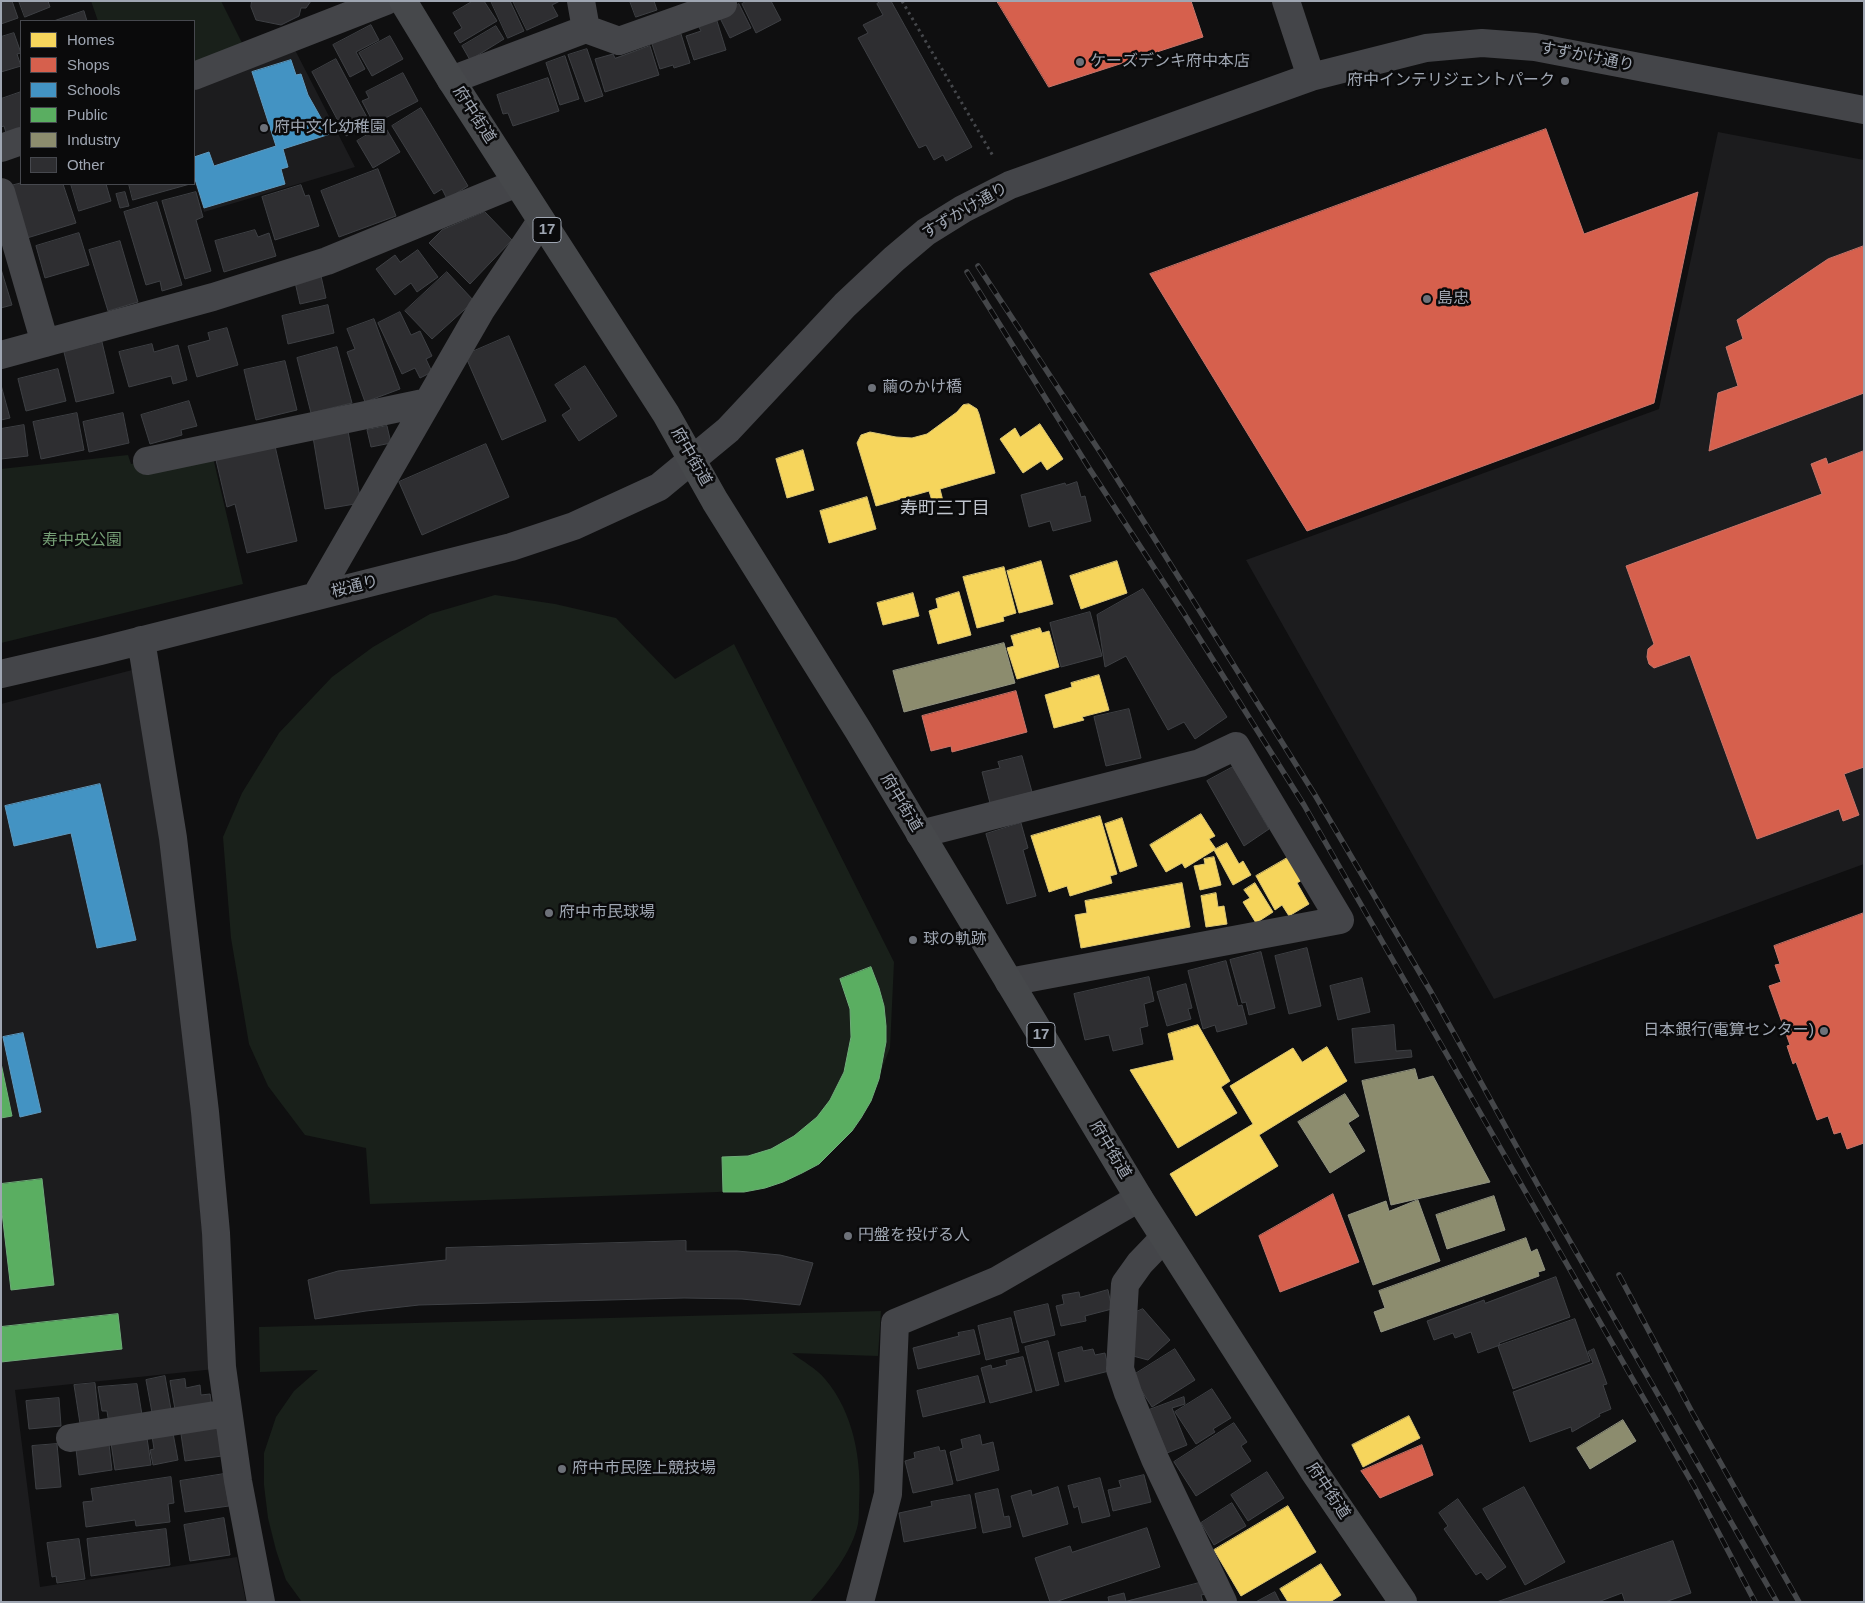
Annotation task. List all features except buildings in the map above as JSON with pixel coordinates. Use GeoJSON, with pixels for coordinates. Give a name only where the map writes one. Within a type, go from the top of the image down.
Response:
{"type":"FeatureCollection","features":[{"type":"Feature","properties":{"kind":"main road","name":"府中街道"},"geometry":{"type":"LineString","coordinates":[[403,1],[451,80],[666,414],[692,460],[1139,1198],[1312,1470],[1403,1602]]}},
{"type":"Feature","properties":{"kind":"street"},"geometry":{"type":"LineString","coordinates":[[195,76],[386,1]]}},
{"type":"Feature","properties":{"kind":"street"},"geometry":{"type":"LineString","coordinates":[[582,1],[586,29]]}},
{"type":"Feature","properties":{"kind":"street"},"geometry":{"type":"LineString","coordinates":[[1286,1],[1311,77]]}},
{"type":"Feature","properties":{"kind":"street"},"geometry":{"type":"LineString","coordinates":[[451,80],[586,29],[618,41],[723,4]]}},
{"type":"Feature","properties":{"kind":"street","name":"すずかけ通り"},"geometry":{"type":"LineString","coordinates":[[692,460],[728,430],[845,304],[926,232],[963,209],[1010,185],[1311,77],[1426,48],[1482,43],[1535,47],[1864,110]]}},
{"type":"Feature","properties":{"kind":"street"},"geometry":{"type":"LineString","coordinates":[[1,148],[20,141]]}},
{"type":"Feature","properties":{"kind":"street"},"geometry":{"type":"LineString","coordinates":[[1,355],[213,297],[327,261],[517,183]]}},
{"type":"Feature","properties":{"kind":"street"},"geometry":{"type":"LineString","coordinates":[[1,192],[45,343]]}},
{"type":"Feature","properties":{"kind":"street"},"geometry":{"type":"LineString","coordinates":[[316,596],[481,310],[541,221]]}},
{"type":"Feature","properties":{"kind":"street"},"geometry":{"type":"LineString","coordinates":[[147,461],[428,402]]}},
{"type":"Feature","properties":{"kind":"street","name":"桜通り"},"geometry":{"type":"LineString","coordinates":[[1,674],[511,547],[574,526],[659,487],[692,460]]}},
{"type":"Feature","properties":{"kind":"street"},"geometry":{"type":"LineString","coordinates":[[141,640],[173,838],[205,1112],[216,1233],[222,1367],[238,1481],[260,1602]]}},
{"type":"Feature","properties":{"kind":"street"},"geometry":{"type":"LineString","coordinates":[[920,834],[1200,763],[1236,746],[1340,920],[1008,982]]}},
{"type":"Feature","properties":{"kind":"street"},"geometry":{"type":"LineString","coordinates":[[860,1602],[888,1494],[895,1324],[996,1281],[1139,1198]]}},
{"type":"Feature","properties":{"kind":"street"},"geometry":{"type":"LineString","coordinates":[[1164,1238],[1140,1263],[1125,1284],[1120,1369],[1155,1458],[1223,1602]]}},
{"type":"Feature","properties":{"kind":"street"},"geometry":{"type":"LineString","coordinates":[[70,1438],[228,1413]]}},
{"type":"Feature","properties":{"kind":"path"},"geometry":{"type":"LineString","coordinates":[[902,1],[993,156]]}},
{"type":"Feature","properties":{"kind":"shaded area","name":"府中文化幼稚園"},"geometry":{"type":"Polygon","coordinates":[[[294,48],[355,167],[204,212],[195,184],[195,90],[294,48]]]}},
{"type":"Feature","properties":{"kind":"shaded area"},"geometry":{"type":"Polygon","coordinates":[[[1718,132],[1864,160],[1864,864],[1494,999],[1246,560],[1659,409],[1718,132]]]}},
{"type":"Feature","properties":{"kind":"shaded area"},"geometry":{"type":"Polygon","coordinates":[[[140,668],[166,839],[215,1369],[15,1390],[40,1587],[237,1557],[246,1602],[1,1602],[1,704],[140,668]]]}},
{"type":"Feature","properties":{"kind":"green space"},"geometry":{"type":"Polygon","coordinates":[[[91,1],[221,1],[243,45],[195,65],[195,20],[98,20],[91,1]]]}},
{"type":"Feature","properties":{"kind":"green space","name":"寿中央公園"},"geometry":{"type":"Polygon","coordinates":[[[211,449],[243,584],[1,643],[1,469],[128,455],[131,464],[211,449]]]}},
{"type":"Feature","properties":{"kind":"green space","name":"府中市民球場"},"geometry":{"type":"Polygon","coordinates":[[[495,595],[555,604],[616,618],[675,679],[734,644],[894,962],[890,1048],[866,1108],[770,1185],[718,1192],[370,1204],[366,1148],[305,1135],[268,1086],[249,1044],[231,938],[223,837],[242,793],[279,733],[332,677],[373,647],[430,614],[495,595]]]}},
{"type":"Feature","properties":{"kind":"green space","name":"府中市民陸上競技場"},"geometry":{"type":"Polygon","coordinates":[[[881,1311],[878,1356],[792,1353],[817,1371],[835,1392],[843,1407],[854,1438],[859,1472],[859,1517],[855,1535],[839,1566],[810,1602],[302,1602],[286,1580],[268,1518],[264,1485],[264,1453],[276,1417],[294,1391],[318,1370],[260,1372],[259,1327],[881,1311]]]}},
{"type":"Feature","properties":{"kind":"railway"},"geometry":{"type":"LineString","coordinates":[[978,266],[1104,458],[1315,795],[1431,992],[1540,1189],[1777,1602]]}},
{"type":"Feature","properties":{"kind":"railway"},"geometry":{"type":"LineString","coordinates":[[967,272],[1089,468],[1183,612],[1304,805],[1695,1488],[1755,1602]]}},
{"type":"Feature","properties":{"kind":"railway"},"geometry":{"type":"LineString","coordinates":[[1619,1275],[1692,1412],[1799,1602]]}},
{"type":"Feature","properties":{"kind":"place","name":"ケーズデンキ府中本店"},"geometry":{"type":"Point","coordinates":[1080,62]}},
{"type":"Feature","properties":{"kind":"place","name":"府中インテリジェントパーク"},"geometry":{"type":"Point","coordinates":[1565,81]}},
{"type":"Feature","properties":{"kind":"place","name":"府中文化幼稚園"},"geometry":{"type":"Point","coordinates":[264,128]}},
{"type":"Feature","properties":{"kind":"place","name":"島忠"},"geometry":{"type":"Point","coordinates":[1427,299]}},
{"type":"Feature","properties":{"kind":"place","name":"繭のかけ橋"},"geometry":{"type":"Point","coordinates":[872,388]}},
{"type":"Feature","properties":{"kind":"place","name":"府中市民球場"},"geometry":{"type":"Point","coordinates":[549,913]}},
{"type":"Feature","properties":{"kind":"place","name":"球の軌跡"},"geometry":{"type":"Point","coordinates":[913,940]}},
{"type":"Feature","properties":{"kind":"place","name":"日本銀行(電算センター)"},"geometry":{"type":"Point","coordinates":[1824,1031]}},
{"type":"Feature","properties":{"kind":"place","name":"円盤を投げる人"},"geometry":{"type":"Point","coordinates":[848,1236]}},
{"type":"Feature","properties":{"kind":"place","name":"府中市民陸上競技場"},"geometry":{"type":"Point","coordinates":[562,1469]}},
{"type":"Feature","properties":{"kind":"district","name":"寿町三丁目"},"geometry":{"type":"Point","coordinates":[945,509]}}]}
